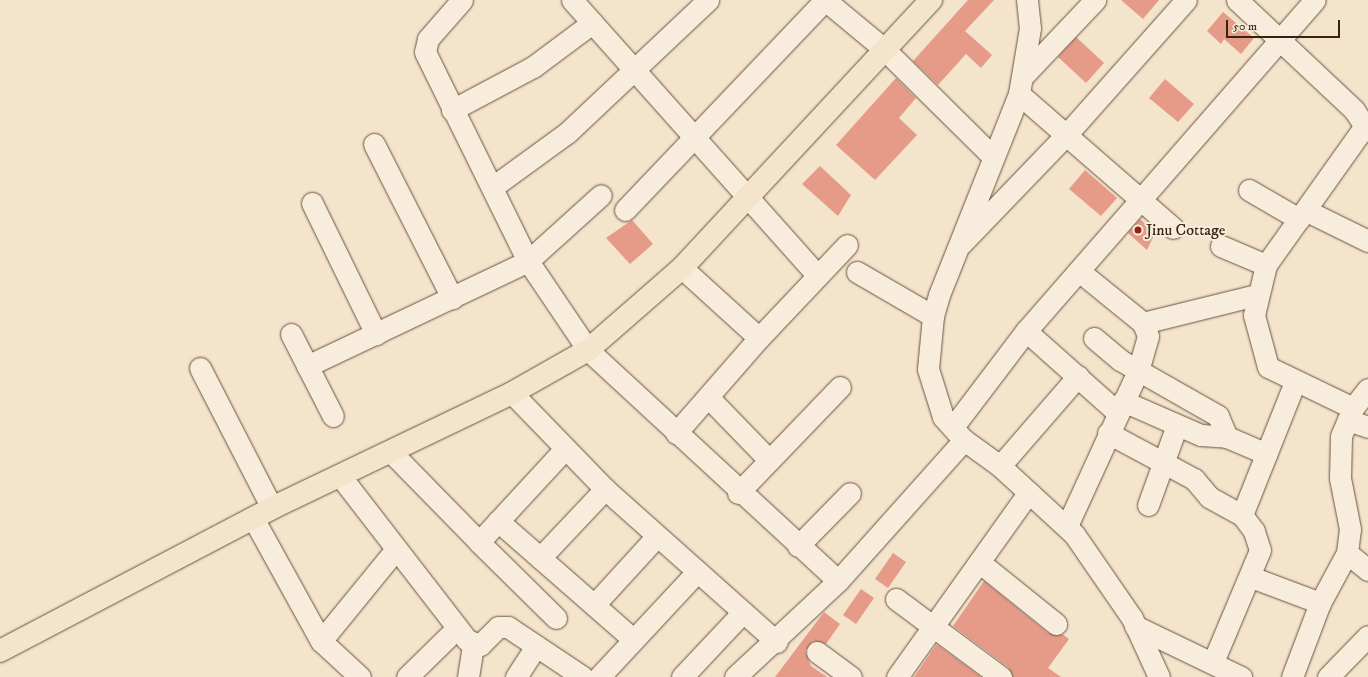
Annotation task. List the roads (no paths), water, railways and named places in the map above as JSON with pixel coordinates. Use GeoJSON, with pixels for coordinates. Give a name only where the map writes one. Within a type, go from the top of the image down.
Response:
{"type":"FeatureCollection","features":[{"type":"Feature","properties":{"kind":"main road"},"geometry":{"type":"LineString","coordinates":[[0,651],[262,513],[341,477],[512,393],[588,350],[682,268],[931,0]]}},
{"type":"Feature","properties":{"kind":"street"},"geometry":{"type":"LineString","coordinates":[[462,0],[428,39],[425,52],[452,110],[494,186],[528,261],[588,350],[738,493],[838,581]]}},
{"type":"Feature","properties":{"kind":"street"},"geometry":{"type":"LineString","coordinates":[[494,186],[567,133],[708,0]]}},
{"type":"Feature","properties":{"kind":"street"},"geometry":{"type":"LineString","coordinates":[[625,210],[697,138],[825,0],[884,50],[993,157]]}},
{"type":"Feature","properties":{"kind":"street"},"geometry":{"type":"LineString","coordinates":[[1027,0],[1030,28],[1021,85],[954,252],[933,316],[928,369],[943,416],[959,434],[1000,466],[1067,526],[1135,626],[1159,677]]}},
{"type":"Feature","properties":{"kind":"street"},"geometry":{"type":"LineString","coordinates":[[1021,85],[1095,0]]}},
{"type":"Feature","properties":{"kind":"street"},"geometry":{"type":"LineString","coordinates":[[954,252],[1067,134],[1186,0]]}},
{"type":"Feature","properties":{"kind":"street"},"geometry":{"type":"LineString","coordinates":[[1237,0],[1283,41],[1354,110],[1366,129],[1266,265],[1256,295],[1254,315],[1268,367],[1350,414],[1368,427]]}},
{"type":"Feature","properties":{"kind":"street"},"geometry":{"type":"LineString","coordinates":[[735,677],[777,642],[838,581],[959,434],[1026,331],[1283,41],[1315,0]]}},
{"type":"Feature","properties":{"kind":"street"},"geometry":{"type":"LineString","coordinates":[[452,110],[533,67],[586,9],[636,69],[817,274]]}},
{"type":"Feature","properties":{"kind":"street"},"geometry":{"type":"LineString","coordinates":[[1021,85],[1067,134],[1139,202],[1173,228]]}},
{"type":"Feature","properties":{"kind":"street"},"geometry":{"type":"LineString","coordinates":[[374,144],[452,298]]}},
{"type":"Feature","properties":{"kind":"street"},"geometry":{"type":"LineString","coordinates":[[1249,190],[1303,215],[1368,241]]}},
{"type":"Feature","properties":{"kind":"street"},"geometry":{"type":"LineString","coordinates":[[307,366],[528,261],[601,195]]}},
{"type":"Feature","properties":{"kind":"street"},"geometry":{"type":"LineString","coordinates":[[312,203],[376,334]]}},
{"type":"Feature","properties":{"kind":"street"},"geometry":{"type":"LineString","coordinates":[[676,433],[709,398],[759,338],[817,274],[847,245]]}},
{"type":"Feature","properties":{"kind":"street"},"geometry":{"type":"LineString","coordinates":[[1222,246],[1266,265]]}},
{"type":"Feature","properties":{"kind":"street"},"geometry":{"type":"LineString","coordinates":[[682,268],[759,338]]}},
{"type":"Feature","properties":{"kind":"street"},"geometry":{"type":"LineString","coordinates":[[1067,526],[1120,406],[1138,371],[1147,348],[1148,336],[1143,323],[1079,271]]}},
{"type":"Feature","properties":{"kind":"street"},"geometry":{"type":"LineString","coordinates":[[857,272],[933,316]]}},
{"type":"Feature","properties":{"kind":"street"},"geometry":{"type":"LineString","coordinates":[[1143,323],[1256,295]]}},
{"type":"Feature","properties":{"kind":"street"},"geometry":{"type":"LineString","coordinates":[[1026,331],[1078,376],[1120,406],[1177,425],[1201,435],[1227,437],[1267,454]]}},
{"type":"Feature","properties":{"kind":"street"},"geometry":{"type":"LineString","coordinates":[[292,334],[333,416]]}},
{"type":"Feature","properties":{"kind":"street"},"geometry":{"type":"LineString","coordinates":[[1094,338],[1138,371],[1218,416],[1227,437]]}},
{"type":"Feature","properties":{"kind":"street"},"geometry":{"type":"LineString","coordinates":[[200,368],[262,513],[321,641],[360,677]]}},
{"type":"Feature","properties":{"kind":"street"},"geometry":{"type":"LineString","coordinates":[[1000,466],[1078,376]]}},
{"type":"Feature","properties":{"kind":"street"},"geometry":{"type":"LineString","coordinates":[[1242,515],[1295,382]]}},
{"type":"Feature","properties":{"kind":"street"},"geometry":{"type":"LineString","coordinates":[[738,493],[840,387]]}},
{"type":"Feature","properties":{"kind":"street"},"geometry":{"type":"LineString","coordinates":[[1292,677],[1320,603],[1347,553],[1350,528],[1338,459],[1350,414],[1368,389]]}},
{"type":"Feature","properties":{"kind":"street"},"geometry":{"type":"LineString","coordinates":[[512,393],[564,450],[605,489],[777,642]]}},
{"type":"Feature","properties":{"kind":"street"},"geometry":{"type":"LineString","coordinates":[[709,398],[769,460]]}},
{"type":"Feature","properties":{"kind":"street"},"geometry":{"type":"LineString","coordinates":[[1148,505],[1177,425]]}},
{"type":"Feature","properties":{"kind":"street"},"geometry":{"type":"LineString","coordinates":[[1108,433],[1194,479],[1209,497],[1242,515],[1254,531],[1260,550],[1251,577],[1213,662]]}},
{"type":"Feature","properties":{"kind":"street"},"geometry":{"type":"LineString","coordinates":[[479,542],[564,450]]}},
{"type":"Feature","properties":{"kind":"street"},"geometry":{"type":"LineString","coordinates":[[391,452],[556,618]]}},
{"type":"Feature","properties":{"kind":"street"},"geometry":{"type":"LineString","coordinates":[[341,477],[456,629],[473,644],[480,645],[504,626],[583,677]]}},
{"type":"Feature","properties":{"kind":"street"},"geometry":{"type":"LineString","coordinates":[[540,558],[605,489]]}},
{"type":"Feature","properties":{"kind":"street"},"geometry":{"type":"LineString","coordinates":[[897,677],[1029,492]]}},
{"type":"Feature","properties":{"kind":"street"},"geometry":{"type":"LineString","coordinates":[[798,546],[850,493]]}},
{"type":"Feature","properties":{"kind":"street"},"geometry":{"type":"LineString","coordinates":[[498,521],[633,639]]}},
{"type":"Feature","properties":{"kind":"street"},"geometry":{"type":"LineString","coordinates":[[594,605],[657,536]]}},
{"type":"Feature","properties":{"kind":"street"},"geometry":{"type":"LineString","coordinates":[[321,641],[396,549]]}},
{"type":"Feature","properties":{"kind":"street"},"geometry":{"type":"LineString","coordinates":[[1347,553],[1368,570]]}},
{"type":"Feature","properties":{"kind":"street"},"geometry":{"type":"LineString","coordinates":[[979,562],[1056,624]]}},
{"type":"Feature","properties":{"kind":"street"},"geometry":{"type":"LineString","coordinates":[[599,677],[697,572]]}},
{"type":"Feature","properties":{"kind":"street"},"geometry":{"type":"LineString","coordinates":[[1251,577],[1320,603]]}},
{"type":"Feature","properties":{"kind":"street"},"geometry":{"type":"LineString","coordinates":[[896,599],[1001,677]]}},
{"type":"Feature","properties":{"kind":"street"},"geometry":{"type":"LineString","coordinates":[[682,677],[743,612]]}},
{"type":"Feature","properties":{"kind":"street"},"geometry":{"type":"LineString","coordinates":[[1135,626],[1213,662],[1240,677]]}},
{"type":"Feature","properties":{"kind":"street"},"geometry":{"type":"LineString","coordinates":[[407,677],[456,629]]}},
{"type":"Feature","properties":{"kind":"street"},"geometry":{"type":"LineString","coordinates":[[1331,676],[1367,638]]}},
{"type":"Feature","properties":{"kind":"street"},"geometry":{"type":"LineString","coordinates":[[468,677],[473,644]]}},
{"type":"Feature","properties":{"kind":"street"},"geometry":{"type":"LineString","coordinates":[[516,677],[536,646]]}},
{"type":"Feature","properties":{"kind":"street"},"geometry":{"type":"LineString","coordinates":[[817,652],[851,677]]}},
{"type":"Feature","properties":{"kind":"place","name":"Jinu Cottage"},"geometry":{"type":"Point","coordinates":[1138,230]}}]}
